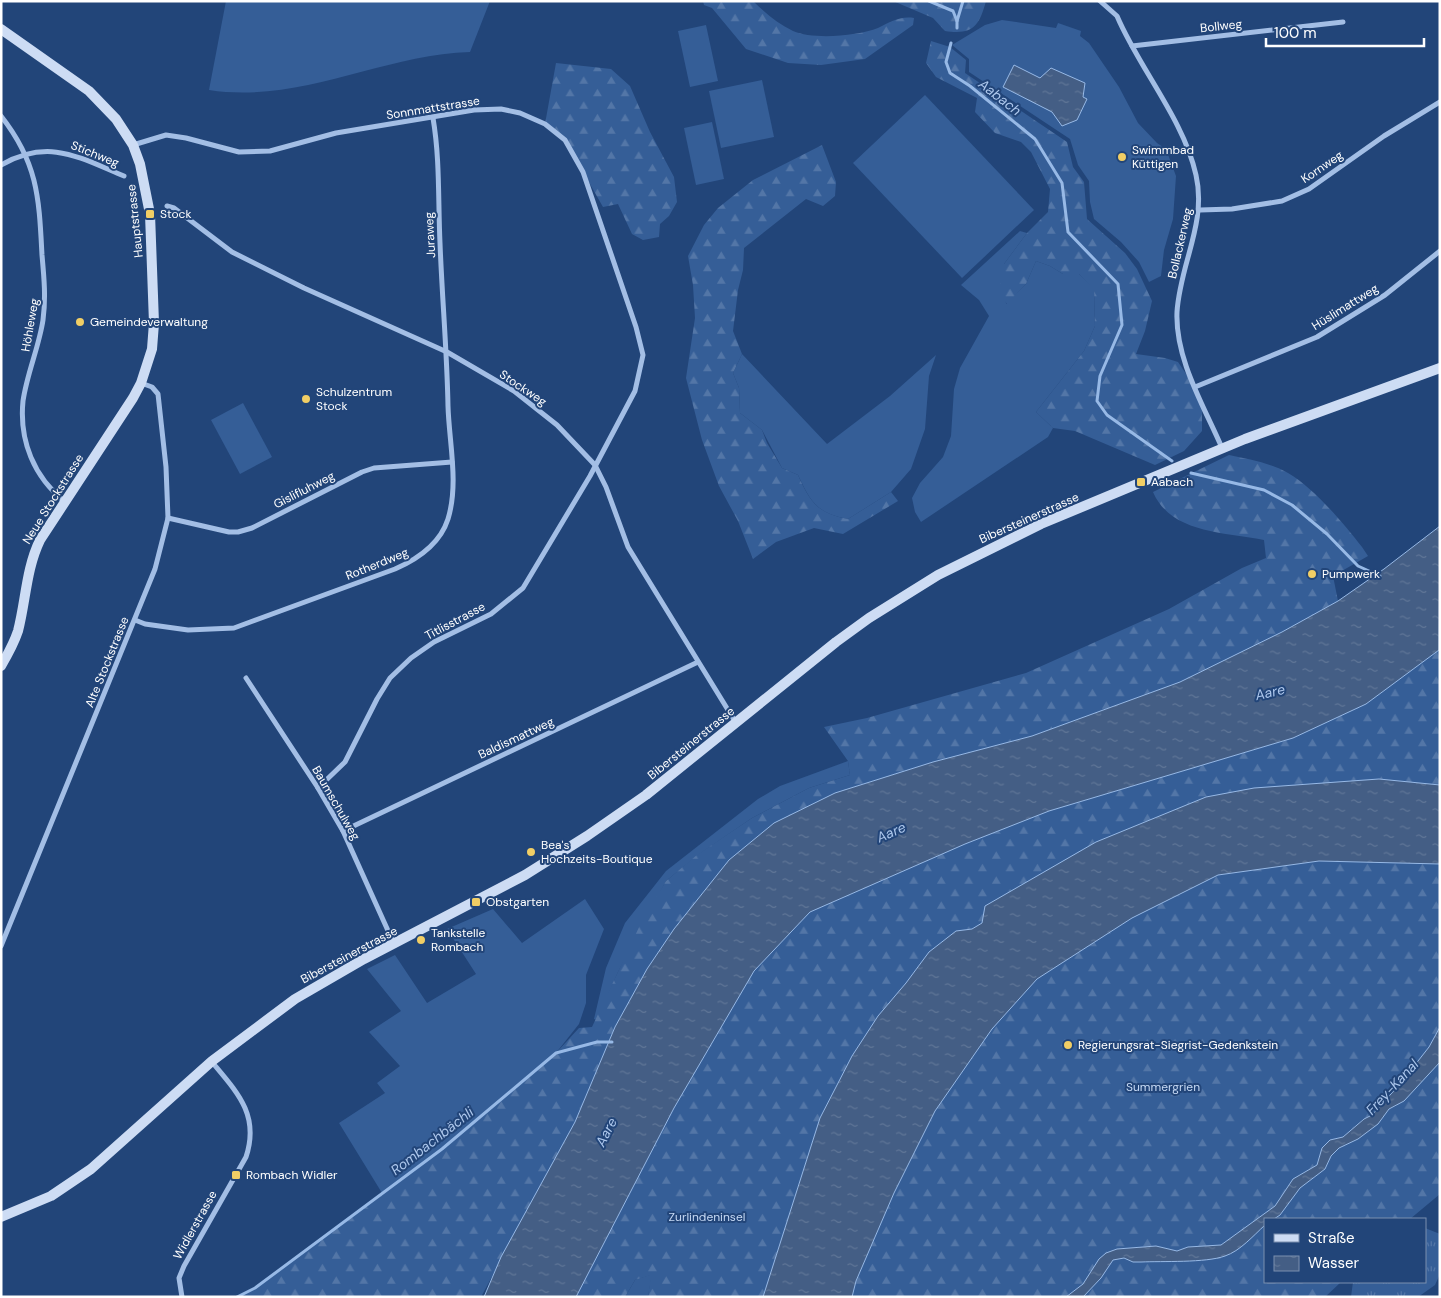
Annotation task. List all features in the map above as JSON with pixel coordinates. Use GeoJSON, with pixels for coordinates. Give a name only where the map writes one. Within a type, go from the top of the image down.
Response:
{"type":"FeatureCollection","features":[{"type":"Feature","properties":{"kind":"main road","name":"Hauptstrasse"},"geometry":{"type":"LineString","coordinates":[[1,28],[89,91],[116,119],[133,144],[144,180],[150,214],[154,310],[152,349],[141,383]]}},
{"type":"Feature","properties":{"kind":"main road","name":"Bibersteinerstrasse"},"geometry":{"type":"LineString","coordinates":[[1,1216],[51,1196],[91,1169],[212,1061],[295,999],[364,959],[525,875],[588,836],[646,796],[836,642],[869,618],[938,575],[1042,524],[1222,448],[1440,368]]}},
{"type":"Feature","properties":{"kind":"main road","name":"Neue Stockstrasse"},"geometry":{"type":"LineString","coordinates":[[1,666],[14,643],[32,557],[40,540],[134,398],[141,383]]}},
{"type":"Feature","properties":{"kind":"street","name":"Bollackerweg"},"geometry":{"type":"LineString","coordinates":[[1100,1],[1117,16],[1185,142],[1196,175],[1200,210],[1181,282],[1177,313],[1181,347],[1195,387],[1222,448]]}},
{"type":"Feature","properties":{"kind":"street","name":"Bollweg"},"geometry":{"type":"LineString","coordinates":[[1132,46],[1342,22]]}},
{"type":"Feature","properties":{"kind":"street","name":"Kornweg"},"geometry":{"type":"LineString","coordinates":[[1200,210],[1232,209],[1282,201],[1309,189],[1384,136],[1440,102]]}},
{"type":"Feature","properties":{"kind":"street","name":"Sonnmattstrasse"},"geometry":{"type":"LineString","coordinates":[[133,144],[166,135],[186,138],[239,152],[270,152],[336,133],[474,110],[502,109],[520,113],[545,124],[565,140],[583,172],[636,327],[643,355],[635,391],[595,465]]}},
{"type":"Feature","properties":{"kind":"street","name":"Höhleweg"},"geometry":{"type":"LineString","coordinates":[[1,116],[15,134],[26,154],[36,179],[45,298],[40,336],[23,402],[24,431],[29,454],[37,472],[49,489],[64,502]]}},
{"type":"Feature","properties":{"kind":"street","name":"Juraweg"},"geometry":{"type":"LineString","coordinates":[[433,118],[436,138],[447,352]]}},
{"type":"Feature","properties":{"kind":"street","name":"Stichweg"},"geometry":{"type":"LineString","coordinates":[[1,165],[26,154],[42,150],[62,152],[124,176]]}},
{"type":"Feature","properties":{"kind":"street","name":"Stockweg"},"geometry":{"type":"LineString","coordinates":[[167,206],[174,208],[232,252],[304,288],[447,352],[532,404],[557,425],[595,465],[606,486],[628,547],[736,724]]}},
{"type":"Feature","properties":{"kind":"street","name":"Hüslimattweg"},"geometry":{"type":"LineString","coordinates":[[1195,387],[1317,337],[1385,295],[1440,251]]}},
{"type":"Feature","properties":{"kind":"street","name":"Rotherdweg"},"geometry":{"type":"LineString","coordinates":[[135,620],[146,624],[188,630],[234,628],[415,561],[429,549],[448,521],[453,491],[447,352]]}},
{"type":"Feature","properties":{"kind":"street","name":"Alte Stockstrasse"},"geometry":{"type":"LineString","coordinates":[[1,946],[135,620],[155,568],[168,518],[166,467],[158,394],[152,387],[141,383]]}},
{"type":"Feature","properties":{"kind":"street","name":"Gislifluhweg"},"geometry":{"type":"LineString","coordinates":[[168,518],[238,532],[252,528],[362,472],[374,468],[452,462]]}},
{"type":"Feature","properties":{"kind":"street","name":"Titlisstrasse"},"geometry":{"type":"LineString","coordinates":[[318,788],[345,762],[377,699],[390,678],[411,658],[434,642],[491,614],[523,588],[595,465]]}},
{"type":"Feature","properties":{"kind":"street","name":"Baldismattweg"},"geometry":{"type":"LineString","coordinates":[[343,831],[698,662]]}},
{"type":"Feature","properties":{"kind":"street","name":"Baumschulweg"},"geometry":{"type":"LineString","coordinates":[[246,678],[318,788],[343,831],[394,945]]}},
{"type":"Feature","properties":{"kind":"street","name":"Widlerstrasse"},"geometry":{"type":"LineString","coordinates":[[182,1297],[179,1278],[184,1266],[246,1156],[252,1140],[251,1125],[245,1106],[212,1061]]}},
{"type":"Feature","properties":{"kind":"green space"},"geometry":{"type":"Polygon","coordinates":[[[226,1],[490,1],[470,52],[404,61],[308,85],[243,93],[209,90],[226,1]]]}},
{"type":"Feature","properties":{"kind":"green space"},"geometry":{"type":"Polygon","coordinates":[[[703,1],[753,1],[772,18],[793,31],[823,36],[859,33],[878,28],[899,19],[914,18],[913,25],[865,59],[821,65],[788,63],[746,49],[712,8],[704,5],[703,1]]]}},
{"type":"Feature","properties":{"kind":"green space"},"geometry":{"type":"Polygon","coordinates":[[[893,1],[986,1],[977,23],[973,27],[962,32],[954,32],[945,31],[933,18],[893,1]]]}},
{"type":"Feature","properties":{"kind":"green space","name":"Swimmbad Küttigen"},"geometry":{"type":"Polygon","coordinates":[[[1002,20],[1056,28],[1058,23],[1081,31],[1080,36],[1089,43],[1119,87],[1138,123],[1157,143],[1166,149],[1176,176],[1173,219],[1164,250],[1161,276],[1149,282],[1139,262],[1121,242],[1094,219],[1090,202],[1089,181],[1078,165],[1070,139],[969,72],[969,59],[952,45],[985,25],[1002,20]]]}},
{"type":"Feature","properties":{"kind":"green space"},"geometry":{"type":"Polygon","coordinates":[[[706,25],[718,81],[690,87],[678,31],[706,25]]]}},
{"type":"Feature","properties":{"kind":"green space"},"geometry":{"type":"Polygon","coordinates":[[[931,41],[950,47],[966,60],[965,73],[1067,142],[1073,167],[1084,182],[1087,219],[1125,253],[1137,269],[1152,301],[1145,331],[1136,354],[1178,362],[1195,387],[1202,404],[1202,431],[1184,451],[1155,465],[1075,431],[1053,428],[1036,412],[1084,351],[1095,326],[1094,289],[1079,274],[1063,274],[1050,266],[1036,261],[1026,284],[1007,304],[999,293],[1004,264],[1027,233],[1048,212],[1050,189],[1031,152],[1021,142],[995,133],[975,112],[977,98],[936,77],[926,63],[931,41]]]}},
{"type":"Feature","properties":{"kind":"green space"},"geometry":{"type":"Polygon","coordinates":[[[556,63],[611,69],[630,86],[650,132],[674,177],[677,202],[669,216],[660,224],[659,237],[643,240],[632,234],[618,204],[603,207],[565,140],[545,124],[556,63]]]}},
{"type":"Feature","properties":{"kind":"green space"},"geometry":{"type":"Polygon","coordinates":[[[762,80],[774,137],[721,148],[709,91],[762,80]]]}},
{"type":"Feature","properties":{"kind":"green space"},"geometry":{"type":"Polygon","coordinates":[[[925,95],[1034,210],[962,278],[853,163],[925,95]]]}},
{"type":"Feature","properties":{"kind":"green space"},"geometry":{"type":"Polygon","coordinates":[[[712,122],[724,179],[696,185],[684,128],[712,122]]]}},
{"type":"Feature","properties":{"kind":"green space"},"geometry":{"type":"Polygon","coordinates":[[[822,145],[836,182],[835,196],[823,206],[806,199],[744,248],[743,270],[738,290],[733,331],[742,354],[733,373],[739,388],[740,413],[762,430],[767,443],[782,468],[798,475],[811,499],[822,510],[848,519],[891,492],[898,501],[843,534],[814,528],[776,542],[753,559],[738,521],[719,486],[702,440],[686,378],[695,318],[693,285],[688,256],[704,225],[718,208],[753,180],[822,145]]]}},
{"type":"Feature","properties":{"kind":"green space"},"geometry":{"type":"Polygon","coordinates":[[[1020,231],[1027,233],[1004,264],[1006,304],[1026,284],[1036,261],[1050,266],[1063,274],[1079,274],[1094,288],[1095,326],[1084,351],[1036,412],[1053,428],[1048,437],[921,522],[915,512],[912,498],[920,483],[943,457],[951,436],[954,389],[960,368],[989,316],[979,300],[961,285],[1020,231]]]}},
{"type":"Feature","properties":{"kind":"green space"},"geometry":{"type":"Polygon","coordinates":[[[742,354],[827,444],[890,396],[936,355],[929,376],[925,429],[911,469],[891,492],[848,519],[837,517],[822,510],[811,500],[798,475],[782,468],[762,430],[740,413],[739,388],[733,373],[742,354]]]}},
{"type":"Feature","properties":{"kind":"green space"},"geometry":{"type":"Polygon","coordinates":[[[243,403],[272,457],[240,474],[211,420],[243,403]]]}},
{"type":"Feature","properties":{"kind":"green space"},"geometry":{"type":"Polygon","coordinates":[[[1229,455],[1259,462],[1288,473],[1308,488],[1328,507],[1362,547],[1368,556],[1333,576],[1338,601],[1282,632],[1180,682],[1032,736],[933,762],[835,793],[729,860],[674,929],[647,969],[615,1027],[575,1122],[481,1297],[237,1297],[255,1288],[442,1149],[556,1053],[579,1028],[592,1027],[641,923],[666,881],[697,855],[752,818],[809,788],[850,775],[848,761],[824,727],[867,718],[1026,673],[1169,609],[1242,568],[1266,558],[1264,540],[1201,529],[1186,524],[1161,506],[1153,492],[1229,455]]]}},
{"type":"Feature","properties":{"kind":"green space","name":"Zurlindeninsel"},"geometry":{"type":"Polygon","coordinates":[[[1440,649],[1440,785],[1379,779],[1206,797],[1096,842],[982,923],[972,929],[956,931],[929,952],[878,1016],[852,1056],[820,1118],[763,1297],[648,1297],[651,1275],[635,1280],[625,1297],[576,1297],[674,1108],[754,971],[810,912],[965,844],[1049,811],[1293,738],[1366,704],[1440,649]]]}},
{"type":"Feature","properties":{"kind":"green space"},"geometry":{"type":"Polygon","coordinates":[[[848,761],[850,775],[809,788],[752,818],[698,855],[666,881],[618,972],[597,1020],[594,1019],[606,968],[625,923],[666,871],[758,799],[780,786],[848,761]]]}},
{"type":"Feature","properties":{"kind":"green space","name":"Summergrien"},"geometry":{"type":"Polygon","coordinates":[[[1319,861],[1440,864],[1440,1027],[1429,1047],[1400,1084],[1372,1115],[1363,1119],[1343,1137],[1330,1140],[1322,1148],[1317,1165],[1293,1179],[1275,1206],[1221,1245],[1188,1247],[1177,1251],[1156,1246],[1117,1249],[1106,1253],[1083,1284],[1066,1297],[852,1297],[856,1281],[894,1193],[935,1111],[992,1029],[1037,979],[1132,918],[1218,875],[1319,861]]]}},
{"type":"Feature","properties":{"kind":"green space"},"geometry":{"type":"Polygon","coordinates":[[[585,899],[604,929],[586,975],[586,1003],[579,1024],[556,1053],[442,1149],[382,1193],[339,1123],[385,1093],[377,1083],[400,1066],[369,1032],[401,1011],[367,969],[395,955],[427,1003],[476,974],[447,929],[493,909],[522,943],[585,899]]]}},
{"type":"Feature","properties":{"kind":"green space"},"geometry":{"type":"Polygon","coordinates":[[[1440,1062],[1440,1194],[1411,1218],[1276,1218],[1280,1215],[1300,1188],[1325,1169],[1331,1156],[1339,1148],[1358,1139],[1378,1124],[1389,1109],[1396,1106],[1440,1062]]]}},
{"type":"Feature","properties":{"kind":"green space"},"geometry":{"type":"Polygon","coordinates":[[[1264,1226],[1264,1283],[1340,1283],[1325,1297],[1083,1297],[1101,1278],[1113,1260],[1124,1257],[1133,1262],[1168,1261],[1236,1250],[1264,1226]]]}},
{"type":"Feature","properties":{"kind":"green space"},"geometry":{"type":"Polygon","coordinates":[[[1426,1228],[1440,1234],[1440,1274],[1435,1285],[1418,1297],[1351,1297],[1353,1283],[1426,1283],[1426,1228]]]}},
{"type":"Feature","properties":{"kind":"green space"},"geometry":{"type":"Polygon","coordinates":[[[652,1274],[648,1297],[625,1297],[635,1280],[652,1274]]]}},
{"type":"Feature","properties":{"kind":"water"},"geometry":{"type":"Polygon","coordinates":[[[1014,65],[1040,78],[1051,68],[1085,83],[1083,97],[1087,99],[1077,120],[1062,126],[1052,112],[1003,87],[1014,65]]]}},
{"type":"Feature","properties":{"kind":"water","name":"Aare"},"geometry":{"type":"Polygon","coordinates":[[[1440,526],[1439,650],[1366,704],[1293,738],[1049,811],[965,844],[810,912],[754,971],[674,1108],[576,1297],[484,1297],[501,1257],[575,1122],[615,1027],[647,969],[674,929],[729,860],[774,823],[835,793],[933,762],[1032,736],[1180,682],[1282,632],[1338,601],[1440,526]]]}},
{"type":"Feature","properties":{"kind":"water"},"geometry":{"type":"Polygon","coordinates":[[[1379,779],[1440,785],[1440,864],[1319,861],[1218,875],[1132,918],[1037,979],[992,1029],[935,1111],[894,1193],[856,1281],[852,1297],[763,1297],[820,1118],[852,1056],[878,1016],[929,952],[956,931],[972,929],[982,923],[985,906],[1096,842],[1206,797],[1254,788],[1379,779]]]}},
{"type":"Feature","properties":{"kind":"water","name":"Frey-Kanal"},"geometry":{"type":"Polygon","coordinates":[[[1440,1027],[1440,1062],[1404,1101],[1389,1109],[1378,1124],[1358,1139],[1339,1148],[1331,1156],[1325,1169],[1300,1188],[1280,1215],[1276,1218],[1264,1218],[1264,1226],[1231,1254],[1207,1260],[1133,1262],[1124,1258],[1113,1260],[1101,1278],[1083,1297],[1066,1297],[1083,1284],[1099,1259],[1106,1253],[1117,1249],[1156,1246],[1177,1251],[1188,1247],[1221,1245],[1275,1206],[1293,1179],[1317,1165],[1322,1148],[1330,1140],[1343,1137],[1364,1119],[1372,1115],[1400,1084],[1429,1047],[1440,1027]]]}},
{"type":"Feature","properties":{"kind":"waterway","name":"Aabach"},"geometry":{"type":"LineString","coordinates":[[929,1],[953,11],[957,21],[957,28]]}},
{"type":"Feature","properties":{"kind":"waterway"},"geometry":{"type":"LineString","coordinates":[[957,21],[963,1]]}},
{"type":"Feature","properties":{"kind":"waterway","name":"Aabach"},"geometry":{"type":"LineString","coordinates":[[951,43],[946,62],[950,73],[970,86],[1035,139],[1062,183],[1068,232],[1118,284],[1122,325],[1100,376],[1097,401],[1107,415],[1172,461]]}},
{"type":"Feature","properties":{"kind":"waterway","name":"Aabach"},"geometry":{"type":"LineString","coordinates":[[1191,473],[1264,490],[1292,505],[1327,534],[1358,566],[1380,576]]}},
{"type":"Feature","properties":{"kind":"waterway","name":"Rombachbächli"},"geometry":{"type":"LineString","coordinates":[[237,1297],[255,1288],[442,1149],[556,1053],[597,1042],[612,1042]]}},
{"type":"Feature","properties":{"kind":"place","name":"Swimmbad Küttigen"},"geometry":{"type":"Point","coordinates":[1122,157]}},
{"type":"Feature","properties":{"kind":"place","name":"Stock"},"geometry":{"type":"Point","coordinates":[150,214]}},
{"type":"Feature","properties":{"kind":"place","name":"Gemeindeverwaltung"},"geometry":{"type":"Point","coordinates":[80,322]}},
{"type":"Feature","properties":{"kind":"place","name":"Schulzentrum Stock"},"geometry":{"type":"Point","coordinates":[306,399]}},
{"type":"Feature","properties":{"kind":"place","name":"Aabach"},"geometry":{"type":"Point","coordinates":[1141,482]}},
{"type":"Feature","properties":{"kind":"place","name":"Pumpwerk"},"geometry":{"type":"Point","coordinates":[1312,574]}},
{"type":"Feature","properties":{"kind":"place","name":"Bea's Hochzeits-Boutique"},"geometry":{"type":"Point","coordinates":[531,852]}},
{"type":"Feature","properties":{"kind":"place","name":"Obstgarten"},"geometry":{"type":"Point","coordinates":[476,902]}},
{"type":"Feature","properties":{"kind":"place","name":"Tankstelle Rombach"},"geometry":{"type":"Point","coordinates":[421,940]}},
{"type":"Feature","properties":{"kind":"place","name":"Regierungsrat-Siegrist-Gedenkstein"},"geometry":{"type":"Point","coordinates":[1068,1045]}},
{"type":"Feature","properties":{"kind":"place","name":"Rombach Widler"},"geometry":{"type":"Point","coordinates":[236,1175]}}]}
